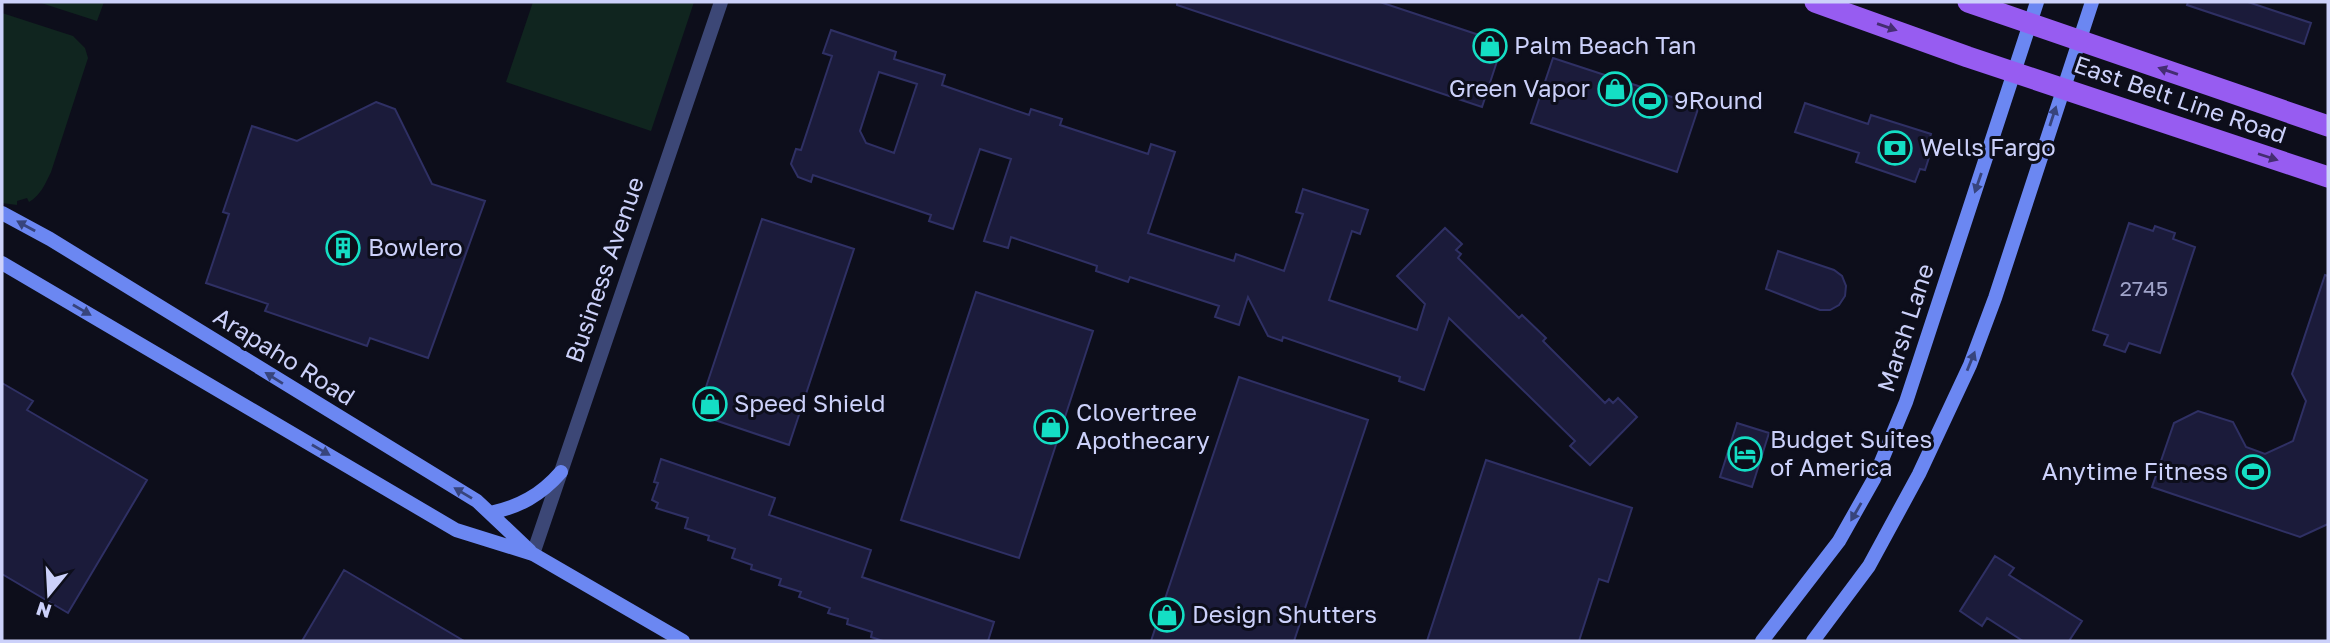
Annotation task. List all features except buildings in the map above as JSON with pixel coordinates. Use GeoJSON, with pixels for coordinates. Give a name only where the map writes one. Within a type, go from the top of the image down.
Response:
{"type":"FeatureCollection","features":[{"type":"Feature","properties":{"kind":"main road","name":"East Belt Line Road"},"geometry":{"type":"LineString","coordinates":[[1815,2],[2328,177]]}},
{"type":"Feature","properties":{"kind":"main road","name":"East Belt Line Road"},"geometry":{"type":"LineString","coordinates":[[1968,2],[2328,127]]}},
{"type":"Feature","properties":{"kind":"main road","name":"Marsh Lane"},"geometry":{"type":"LineString","coordinates":[[1762,641],[1839,541],[1874,479],[1906,402],[2037,2]]}},
{"type":"Feature","properties":{"kind":"main road"},"geometry":{"type":"LineString","coordinates":[[1813,641],[1869,566],[1919,474],[1970,365],[1995,298],[2092,2]]}},
{"type":"Feature","properties":{"kind":"main road","name":"Arapaho Road"},"geometry":{"type":"LineString","coordinates":[[2,213],[50,239],[477,501],[533,554]]}},
{"type":"Feature","properties":{"kind":"main road","name":"Arapaho Road"},"geometry":{"type":"LineString","coordinates":[[2,262],[456,530],[533,554],[683,641]]}},
{"type":"Feature","properties":{"kind":"main road"},"geometry":{"type":"LineString","coordinates":[[490,513],[531,499],[561,472]]}},
{"type":"Feature","properties":{"kind":"street","name":"Business Avenue"},"geometry":{"type":"LineString","coordinates":[[533,554],[721,2]]}},
{"type":"Feature","properties":{"kind":"green space"},"geometry":{"type":"Polygon","coordinates":[[[38,2],[104,2],[97,21],[38,2]]]}},
{"type":"Feature","properties":{"kind":"green space"},"geometry":{"type":"Polygon","coordinates":[[[533,2],[694,2],[651,131],[506,82],[533,2]]]}},
{"type":"Feature","properties":{"kind":"green space"},"geometry":{"type":"Polygon","coordinates":[[[2,13],[73,36],[85,48],[88,58],[51,172],[37,196],[29,202],[27,198],[17,201],[17,205],[2,203],[2,13]]]}},
{"type":"Feature","properties":{"kind":"place","name":"Palm Beach Tan"},"geometry":{"type":"Point","coordinates":[1490,46]}},
{"type":"Feature","properties":{"kind":"place","name":"Green Vapor"},"geometry":{"type":"Point","coordinates":[1615,89]}},
{"type":"Feature","properties":{"kind":"place","name":"9Round"},"geometry":{"type":"Point","coordinates":[1650,101]}},
{"type":"Feature","properties":{"kind":"place","name":"Wells Fargo"},"geometry":{"type":"Point","coordinates":[1895,148]}},
{"type":"Feature","properties":{"kind":"place","name":"Bowlero"},"geometry":{"type":"Point","coordinates":[343,248]}},
{"type":"Feature","properties":{"kind":"place","name":"Speed Shield"},"geometry":{"type":"Point","coordinates":[710,404]}},
{"type":"Feature","properties":{"kind":"place","name":"Clovertree Apothecary"},"geometry":{"type":"Point","coordinates":[1051,427]}},
{"type":"Feature","properties":{"kind":"place","name":"Budget Suites of America"},"geometry":{"type":"Point","coordinates":[1745,454]}},
{"type":"Feature","properties":{"kind":"place","name":"Anytime Fitness"},"geometry":{"type":"Point","coordinates":[2253,472]}},
{"type":"Feature","properties":{"kind":"place","name":"Design Shutters"},"geometry":{"type":"Point","coordinates":[1167,615]}}]}
